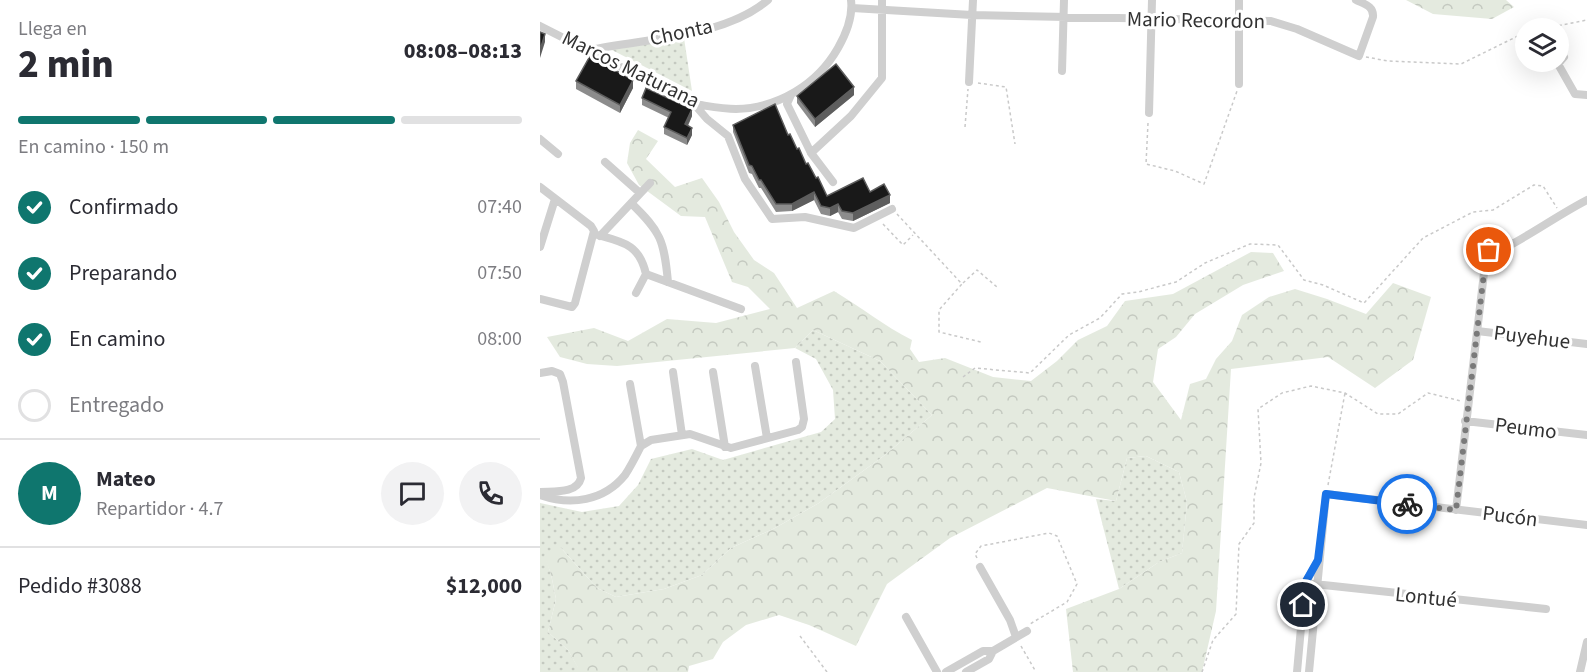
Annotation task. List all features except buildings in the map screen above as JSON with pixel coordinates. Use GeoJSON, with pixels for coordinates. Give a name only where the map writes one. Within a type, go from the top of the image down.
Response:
{"type":"FeatureCollection","features":[{"type":"Feature","properties":{"kind":"street","name":"Chonta"},"geometry":{"type":"LineString","coordinates":[[590,50],[704,29],[738,18],[768,0]]}},
{"type":"Feature","properties":{"kind":"street"},"geometry":{"type":"LineString","coordinates":[[845,0],[852,4]]}},
{"type":"Feature","properties":{"kind":"street"},"geometry":{"type":"LineString","coordinates":[[969,82],[973,0]]}},
{"type":"Feature","properties":{"kind":"street"},"geometry":{"type":"LineString","coordinates":[[1062,71],[1064,0]]}},
{"type":"Feature","properties":{"kind":"street"},"geometry":{"type":"LineString","coordinates":[[1149,113],[1152,0]]}},
{"type":"Feature","properties":{"kind":"street"},"geometry":{"type":"LineString","coordinates":[[1239,0],[1239,84]]}},
{"type":"Feature","properties":{"kind":"street"},"geometry":{"type":"LineString","coordinates":[[1356,0],[1374,11],[1359,56]]}},
{"type":"Feature","properties":{"kind":"street","name":"Marcos Maturana"},"geometry":{"type":"LineString","coordinates":[[540,26],[694,104],[746,108],[769,104],[790,95],[819,74],[834,54],[846,32],[852,4]]}},
{"type":"Feature","properties":{"kind":"street","name":"Mario Recordon"},"geometry":{"type":"LineString","coordinates":[[852,4],[972,15],[1271,21],[1359,56]]}},
{"type":"Feature","properties":{"kind":"street"},"geometry":{"type":"LineString","coordinates":[[811,153],[851,116],[882,78],[882,5]]}},
{"type":"Feature","properties":{"kind":"street"},"geometry":{"type":"LineString","coordinates":[[1563,72],[1575,94],[1587,95]]}},
{"type":"Feature","properties":{"kind":"street"},"geometry":{"type":"LineString","coordinates":[[790,95],[787,104],[811,153],[833,182]]}},
{"type":"Feature","properties":{"kind":"street"},"geometry":{"type":"LineString","coordinates":[[694,104],[728,136],[745,179],[772,219],[805,217],[854,228],[892,209]]}},
{"type":"Feature","properties":{"kind":"street"},"geometry":{"type":"LineString","coordinates":[[540,139],[558,154]]}},
{"type":"Feature","properties":{"kind":"street"},"geometry":{"type":"LineString","coordinates":[[605,162],[640,193]]}},
{"type":"Feature","properties":{"kind":"street"},"geometry":{"type":"LineString","coordinates":[[540,299],[572,307],[596,234],[650,183]]}},
{"type":"Feature","properties":{"kind":"street"},"geometry":{"type":"LineString","coordinates":[[540,187],[591,226],[596,234],[632,246],[643,261],[646,274],[636,293]]}},
{"type":"Feature","properties":{"kind":"street"},"geometry":{"type":"LineString","coordinates":[[540,247],[555,199]]}},
{"type":"Feature","properties":{"kind":"street"},"geometry":{"type":"LineString","coordinates":[[1456,510],[1486,256],[1489,250],[1513,243],[1587,200]]}},
{"type":"Feature","properties":{"kind":"street"},"geometry":{"type":"LineString","coordinates":[[631,203],[654,227],[663,244],[668,282]]}},
{"type":"Feature","properties":{"kind":"street"},"geometry":{"type":"LineString","coordinates":[[646,274],[741,309]]}},
{"type":"Feature","properties":{"kind":"street","name":"Puyehue"},"geometry":{"type":"LineString","coordinates":[[1477,331],[1587,344]]}},
{"type":"Feature","properties":{"kind":"street"},"geometry":{"type":"LineString","coordinates":[[540,494],[552,499],[576,500],[592,499],[607,492],[626,473],[641,446],[651,440],[690,434],[731,448],[798,430],[802,427],[804,420],[796,362]]}},
{"type":"Feature","properties":{"kind":"street"},"geometry":{"type":"LineString","coordinates":[[755,366],[767,438]]}},
{"type":"Feature","properties":{"kind":"street"},"geometry":{"type":"LineString","coordinates":[[540,373],[552,371],[560,374],[581,478],[575,489],[540,494]]}},
{"type":"Feature","properties":{"kind":"street"},"geometry":{"type":"LineString","coordinates":[[673,372],[682,435]]}},
{"type":"Feature","properties":{"kind":"street"},"geometry":{"type":"LineString","coordinates":[[714,372],[725,447]]}},
{"type":"Feature","properties":{"kind":"street"},"geometry":{"type":"LineString","coordinates":[[630,384],[641,446]]}},
{"type":"Feature","properties":{"kind":"street","name":"Peumo"},"geometry":{"type":"LineString","coordinates":[[1465,421],[1587,435]]}},
{"type":"Feature","properties":{"kind":"street"},"geometry":{"type":"LineString","coordinates":[[1309,672],[1326,494]]}},
{"type":"Feature","properties":{"kind":"street","name":"Pucón"},"geometry":{"type":"LineString","coordinates":[[1326,494],[1587,525]]}},
{"type":"Feature","properties":{"kind":"street"},"geometry":{"type":"LineString","coordinates":[[1297,672],[1305,583],[1318,560]]}},
{"type":"Feature","properties":{"kind":"street"},"geometry":{"type":"LineString","coordinates":[[981,567],[1010,620],[1016,637]]}},
{"type":"Feature","properties":{"kind":"street","name":"Lontué"},"geometry":{"type":"LineString","coordinates":[[1305,583],[1546,609]]}},
{"type":"Feature","properties":{"kind":"street"},"geometry":{"type":"LineString","coordinates":[[906,617],[937,672]]}},
{"type":"Feature","properties":{"kind":"street"},"geometry":{"type":"LineString","coordinates":[[946,672],[983,651],[993,651],[1027,631]]}},
{"type":"Feature","properties":{"kind":"street"},"geometry":{"type":"LineString","coordinates":[[1580,672],[1587,642]]}},
{"type":"Feature","properties":{"kind":"street"},"geometry":{"type":"LineString","coordinates":[[966,672],[989,659],[993,651]]}},
{"type":"Feature","properties":{"kind":"path"},"geometry":{"type":"LineString","coordinates":[[1569,24],[1587,20]]}},
{"type":"Feature","properties":{"kind":"path"},"geometry":{"type":"LineString","coordinates":[[1359,56],[1389,61],[1461,64],[1515,37]]}},
{"type":"Feature","properties":{"kind":"path"},"geometry":{"type":"LineString","coordinates":[[965,127],[969,82],[1006,87],[1015,144]]}},
{"type":"Feature","properties":{"kind":"path"},"geometry":{"type":"LineString","coordinates":[[1149,113],[1146,164],[1175,171],[1204,184],[1239,84]]}},
{"type":"Feature","properties":{"kind":"path"},"geometry":{"type":"LineString","coordinates":[[963,377],[975,368],[1030,373],[1069,335],[1100,318],[1122,294],[1176,282],[1205,264],[1250,244],[1278,245],[1305,280],[1323,285],[1364,303],[1423,238],[1473,212],[1493,210],[1534,185],[1543,186],[1560,214]]}},
{"type":"Feature","properties":{"kind":"path"},"geometry":{"type":"LineString","coordinates":[[892,209],[962,284]]}},
{"type":"Feature","properties":{"kind":"path"},"geometry":{"type":"LineString","coordinates":[[877,217],[903,245],[915,233]]}},
{"type":"Feature","properties":{"kind":"path"},"geometry":{"type":"LineString","coordinates":[[981,342],[939,332],[939,310],[977,270],[997,287]]}},
{"type":"Feature","properties":{"kind":"path"},"geometry":{"type":"LineString","coordinates":[[1202,672],[1213,640],[1236,614],[1239,544],[1254,523],[1254,498],[1261,464],[1258,409],[1282,393],[1311,386],[1345,393],[1378,414],[1398,414],[1428,393],[1468,403]]}},
{"type":"Feature","properties":{"kind":"path"},"geometry":{"type":"LineString","coordinates":[[1326,494],[1345,393]]}},
{"type":"Feature","properties":{"kind":"path"},"geometry":{"type":"LineString","coordinates":[[975,554],[981,546],[1049,533],[1057,536],[1077,584],[1067,602],[1027,626],[1027,631]]}},
{"type":"Feature","properties":{"kind":"path"},"geometry":{"type":"LineString","coordinates":[[800,636],[827,672]]}},
{"type":"Feature","properties":{"kind":"path"},"geometry":{"type":"LineString","coordinates":[[1016,637],[1036,672]]}},
{"type":"Feature","properties":{"kind":"green space"},"geometry":{"type":"Polygon","coordinates":[[[1406,0],[1506,0],[1514,7],[1492,19],[1433,14],[1406,0]]]}},
{"type":"Feature","properties":{"kind":"green space"},"geometry":{"type":"Polygon","coordinates":[[[684,38],[692,91],[610,49],[684,38]]]}},
{"type":"Feature","properties":{"kind":"green space"},"geometry":{"type":"Polygon","coordinates":[[[638,130],[658,141],[646,159],[675,187],[702,178],[719,202],[734,232],[754,260],[774,273],[797,308],[834,291],[912,340],[910,349],[919,362],[945,358],[993,377],[1031,381],[1057,361],[1078,340],[1107,326],[1125,301],[1173,294],[1251,252],[1273,253],[1284,271],[1243,285],[1195,314],[1176,337],[1158,349],[1153,382],[1181,420],[1190,384],[1206,379],[1216,359],[1232,341],[1242,315],[1269,297],[1295,289],[1366,314],[1393,283],[1431,297],[1413,360],[1375,388],[1328,357],[1231,369],[1216,611],[1202,672],[1073,672],[1066,609],[1119,589],[1159,562],[1182,553],[1187,502],[1179,472],[1146,456],[1127,458],[1116,501],[1047,488],[950,538],[887,584],[856,646],[809,625],[779,615],[746,625],[723,642],[713,659],[689,666],[688,672],[578,672],[568,650],[548,632],[556,599],[551,574],[544,556],[560,547],[597,588],[616,597],[664,589],[702,575],[731,548],[775,528],[819,503],[885,455],[932,415],[880,361],[813,330],[795,348],[617,366],[587,364],[560,357],[547,337],[594,328],[628,341],[667,319],[716,323],[770,309],[748,287],[732,282],[705,217],[681,216],[639,185],[627,163],[630,143],[638,130]]]}},
{"type":"Feature","properties":{"kind":"green space"},"geometry":{"type":"Polygon","coordinates":[[[813,330],[880,361],[932,415],[885,455],[819,503],[775,528],[731,548],[702,575],[664,589],[616,597],[597,588],[561,548],[545,556],[556,599],[548,632],[568,650],[579,669],[578,672],[540,672],[540,503],[582,512],[619,506],[638,485],[651,459],[692,449],[723,460],[821,432],[835,419],[833,390],[816,359],[795,348],[813,330]]]}},
{"type":"Feature","properties":{"kind":"green space"},"geometry":{"type":"Polygon","coordinates":[[[1146,456],[1179,472],[1187,502],[1182,553],[1159,562],[1119,589],[1096,499],[1116,501],[1127,458],[1146,456]]]}},
{"type":"Feature","properties":{"kind":"way so far"},"geometry":{"type":"LineString","coordinates":[[1407,504],[1456,510],[1465,421],[1486,256],[1489,250]]}},
{"type":"Feature","properties":{"kind":"route"},"geometry":{"type":"LineString","coordinates":[[1303,605],[1305,583],[1318,560],[1326,494],[1407,504]]}}]}
